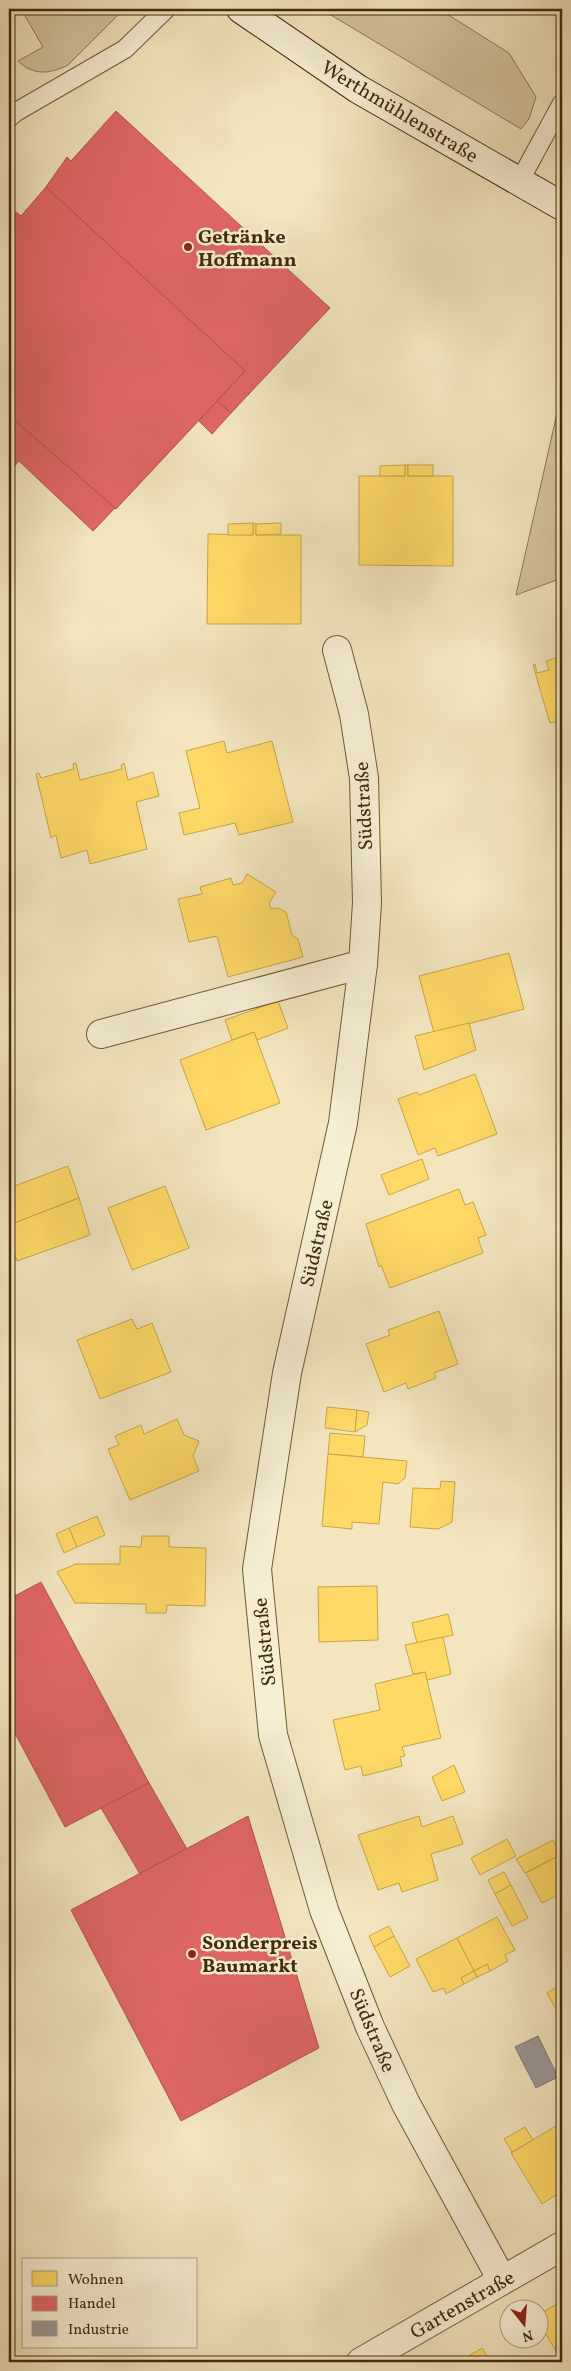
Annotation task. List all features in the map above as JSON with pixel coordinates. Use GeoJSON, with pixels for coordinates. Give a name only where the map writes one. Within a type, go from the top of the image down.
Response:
{"type":"FeatureCollection","features":[{"type":"Feature","properties":{"kind":"street","name":"Werthmühlenstraße"},"geometry":{"type":"LineString","coordinates":[[241,9],[358,89],[562,206]]}},
{"type":"Feature","properties":{"kind":"street","name":"Südstraße"},"geometry":{"type":"LineString","coordinates":[[337,650],[354,714],[364,778],[367,903],[363,964],[343,1123],[287,1373],[257,1569],[273,1734],[324,1910],[370,2027],[406,2104],[502,2280]]}},
{"type":"Feature","properties":{"kind":"street"},"geometry":{"type":"LineString","coordinates":[[102,1034],[363,964]]}},
{"type":"Feature","properties":{"kind":"street","name":"Gartenstraße"},"geometry":{"type":"LineString","coordinates":[[362,2362],[562,2246]]}},
{"type":"Feature","properties":{"kind":"lane"},"geometry":{"type":"LineString","coordinates":[[9,118],[16,112],[125,49],[166,9]]}},
{"type":"Feature","properties":{"kind":"lane"},"geometry":{"type":"LineString","coordinates":[[519,182],[562,103]]}},
{"type":"Feature","properties":{"kind":"shaded area"},"geometry":{"type":"Polygon","coordinates":[[[21,9],[124,9],[68,65],[48,72],[42,72],[30,69],[18,61],[43,47],[21,9]]]}},
{"type":"Feature","properties":{"kind":"shaded area"},"geometry":{"type":"Polygon","coordinates":[[[321,9],[439,9],[509,53],[536,97],[529,119],[521,129],[321,9]]]}},
{"type":"Feature","properties":{"kind":"shaded area"},"geometry":{"type":"Polygon","coordinates":[[[562,391],[562,578],[516,595],[562,391]]]}},
{"type":"Feature","properties":{"kind":"building: Wohnen"},"geometry":{"type":"Polygon","coordinates":[[[405,465],[408,465],[408,476],[453,476],[453,566],[359,565],[359,476],[405,476],[405,465]]]}},
{"type":"Feature","properties":{"kind":"building: Wohnen"},"geometry":{"type":"Polygon","coordinates":[[[405,465],[405,476],[380,476],[380,466],[405,465]]]}},
{"type":"Feature","properties":{"kind":"building: Wohnen"},"geometry":{"type":"Polygon","coordinates":[[[408,465],[433,465],[433,476],[408,476],[408,465]]]}},
{"type":"Feature","properties":{"kind":"building: Wohnen"},"geometry":{"type":"Polygon","coordinates":[[[253,523],[256,524],[256,535],[301,535],[301,624],[207,624],[208,534],[253,535],[253,523]]]}},
{"type":"Feature","properties":{"kind":"building: Wohnen"},"geometry":{"type":"Polygon","coordinates":[[[253,523],[253,535],[228,535],[228,524],[253,523]]]}},
{"type":"Feature","properties":{"kind":"building: Wohnen"},"geometry":{"type":"Polygon","coordinates":[[[281,523],[281,534],[256,535],[256,524],[281,523]]]}},
{"type":"Feature","properties":{"kind":"building: Wohnen"},"geometry":{"type":"Polygon","coordinates":[[[562,656],[562,720],[550,723],[533,665],[535,664],[537,673],[549,670],[546,661],[562,656]]]}},
{"type":"Feature","properties":{"kind":"building: Wohnen"},"geometry":{"type":"Polygon","coordinates":[[[224,741],[227,753],[272,741],[293,822],[239,835],[235,823],[184,835],[179,813],[200,808],[186,751],[224,741]]]}},
{"type":"Feature","properties":{"kind":"building: Wohnen"},"geometry":{"type":"Polygon","coordinates":[[[76,763],[80,780],[122,769],[121,765],[124,763],[128,780],[153,772],[159,796],[136,802],[147,849],[90,864],[87,850],[61,858],[56,835],[51,838],[36,774],[39,773],[41,778],[74,769],[73,764],[76,763]]]}},
{"type":"Feature","properties":{"kind":"building: Wohnen"},"geometry":{"type":"Polygon","coordinates":[[[247,874],[276,892],[269,903],[271,909],[278,908],[286,912],[292,935],[298,939],[303,957],[228,977],[217,936],[189,942],[178,899],[202,894],[200,887],[231,878],[233,885],[242,883],[247,874]]]}},
{"type":"Feature","properties":{"kind":"building: Wohnen"},"geometry":{"type":"Polygon","coordinates":[[[509,953],[524,1009],[434,1033],[419,976],[509,953]]]}},
{"type":"Feature","properties":{"kind":"building: Wohnen"},"geometry":{"type":"Polygon","coordinates":[[[278,1001],[288,1028],[257,1040],[254,1032],[232,1040],[225,1020],[278,1001]]]}},
{"type":"Feature","properties":{"kind":"building: Wohnen"},"geometry":{"type":"Polygon","coordinates":[[[469,1023],[476,1050],[424,1070],[415,1036],[469,1023]]]}},
{"type":"Feature","properties":{"kind":"building: Wohnen"},"geometry":{"type":"Polygon","coordinates":[[[254,1032],[280,1103],[206,1130],[180,1060],[254,1032]]]}},
{"type":"Feature","properties":{"kind":"building: Wohnen"},"geometry":{"type":"Polygon","coordinates":[[[475,1074],[497,1134],[438,1156],[435,1148],[418,1155],[398,1099],[417,1092],[419,1095],[475,1074]]]}},
{"type":"Feature","properties":{"kind":"building: Wohnen"},"geometry":{"type":"Polygon","coordinates":[[[422,1159],[429,1179],[389,1195],[381,1175],[422,1159]]]}},
{"type":"Feature","properties":{"kind":"building: Wohnen"},"geometry":{"type":"Polygon","coordinates":[[[68,1166],[79,1198],[9,1225],[9,1188],[68,1166]]]}},
{"type":"Feature","properties":{"kind":"building: Wohnen"},"geometry":{"type":"Polygon","coordinates":[[[165,1186],[189,1248],[132,1270],[108,1208],[165,1186]]]}},
{"type":"Feature","properties":{"kind":"building: Wohnen"},"geometry":{"type":"Polygon","coordinates":[[[459,1189],[465,1205],[473,1202],[486,1235],[478,1238],[483,1253],[390,1288],[381,1265],[379,1267],[366,1224],[459,1189]]]}},
{"type":"Feature","properties":{"kind":"building: Wohnen"},"geometry":{"type":"Polygon","coordinates":[[[79,1198],[90,1235],[17,1261],[9,1236],[9,1225],[79,1198]]]}},
{"type":"Feature","properties":{"kind":"building: Wohnen"},"geometry":{"type":"Polygon","coordinates":[[[439,1311],[458,1364],[434,1373],[436,1378],[408,1389],[406,1383],[384,1392],[366,1344],[390,1335],[388,1330],[439,1311]]]}},
{"type":"Feature","properties":{"kind":"building: Wohnen"},"geometry":{"type":"Polygon","coordinates":[[[132,1319],[137,1329],[152,1323],[171,1372],[100,1399],[77,1340],[132,1319]]]}},
{"type":"Feature","properties":{"kind":"building: Wohnen"},"geometry":{"type":"Polygon","coordinates":[[[327,1407],[357,1410],[355,1432],[325,1428],[327,1407]]]}},
{"type":"Feature","properties":{"kind":"building: Wohnen"},"geometry":{"type":"Polygon","coordinates":[[[357,1410],[369,1412],[367,1425],[355,1432],[357,1410]]]}},
{"type":"Feature","properties":{"kind":"building: Wohnen"},"geometry":{"type":"Polygon","coordinates":[[[177,1419],[184,1435],[199,1441],[193,1456],[199,1471],[130,1500],[108,1449],[119,1445],[115,1436],[141,1425],[144,1434],[177,1419]]]}},
{"type":"Feature","properties":{"kind":"building: Wohnen"},"geometry":{"type":"Polygon","coordinates":[[[330,1433],[365,1436],[363,1457],[328,1454],[330,1433]]]}},
{"type":"Feature","properties":{"kind":"building: Wohnen"},"geometry":{"type":"Polygon","coordinates":[[[328,1454],[407,1461],[405,1478],[398,1484],[383,1482],[379,1524],[352,1522],[352,1529],[322,1526],[328,1454]]]}},
{"type":"Feature","properties":{"kind":"building: Wohnen"},"geometry":{"type":"Polygon","coordinates":[[[441,1481],[455,1482],[452,1522],[438,1529],[410,1527],[413,1488],[440,1489],[441,1481]]]}},
{"type":"Feature","properties":{"kind":"building: Wohnen"},"geometry":{"type":"Polygon","coordinates":[[[97,1516],[105,1535],[77,1547],[69,1528],[97,1516]]]}},
{"type":"Feature","properties":{"kind":"building: Wohnen"},"geometry":{"type":"Polygon","coordinates":[[[69,1528],[77,1547],[64,1553],[56,1534],[69,1528]]]}},
{"type":"Feature","properties":{"kind":"building: Wohnen"},"geometry":{"type":"Polygon","coordinates":[[[142,1536],[169,1536],[169,1547],[206,1548],[205,1606],[167,1605],[166,1613],[146,1613],[146,1604],[75,1603],[57,1572],[76,1564],[120,1564],[120,1546],[141,1547],[142,1536]]]}},
{"type":"Feature","properties":{"kind":"building: Wohnen"},"geometry":{"type":"Polygon","coordinates":[[[377,1586],[378,1640],[319,1642],[318,1587],[377,1586]]]}},
{"type":"Feature","properties":{"kind":"building: Wohnen"},"geometry":{"type":"Polygon","coordinates":[[[448,1614],[453,1635],[417,1643],[412,1623],[448,1614]]]}},
{"type":"Feature","properties":{"kind":"building: Wohnen"},"geometry":{"type":"Polygon","coordinates":[[[443,1637],[451,1674],[427,1680],[425,1672],[413,1674],[405,1645],[443,1637]]]}},
{"type":"Feature","properties":{"kind":"building: Wohnen"},"geometry":{"type":"Polygon","coordinates":[[[425,1672],[441,1738],[402,1747],[405,1756],[400,1757],[402,1766],[363,1776],[361,1766],[345,1770],[333,1720],[380,1710],[375,1684],[425,1672]]]}},
{"type":"Feature","properties":{"kind":"building: Wohnen"},"geometry":{"type":"Polygon","coordinates":[[[454,1765],[465,1792],[442,1801],[432,1777],[454,1765]]]}},
{"type":"Feature","properties":{"kind":"building: Wohnen"},"geometry":{"type":"Polygon","coordinates":[[[419,1816],[422,1827],[453,1816],[463,1844],[431,1854],[438,1880],[402,1892],[399,1883],[378,1890],[358,1835],[419,1816]]]}},
{"type":"Feature","properties":{"kind":"building: Wohnen"},"geometry":{"type":"Polygon","coordinates":[[[507,1839],[516,1856],[480,1875],[471,1858],[507,1839]]]}},
{"type":"Feature","properties":{"kind":"building: Wohnen"},"geometry":{"type":"Polygon","coordinates":[[[553,1840],[560,1855],[525,1873],[516,1859],[553,1840]]]}},
{"type":"Feature","properties":{"kind":"building: Wohnen"},"geometry":{"type":"Polygon","coordinates":[[[560,1855],[562,1859],[562,1893],[542,1903],[526,1873],[560,1855]]]}},
{"type":"Feature","properties":{"kind":"building: Wohnen"},"geometry":{"type":"Polygon","coordinates":[[[504,1872],[511,1885],[495,1894],[488,1880],[504,1872]]]}},
{"type":"Feature","properties":{"kind":"building: Wohnen"},"geometry":{"type":"Polygon","coordinates":[[[511,1885],[528,1918],[512,1926],[495,1894],[511,1885]]]}},
{"type":"Feature","properties":{"kind":"building: Wohnen"},"geometry":{"type":"Polygon","coordinates":[[[497,1917],[515,1950],[505,1955],[508,1961],[490,1971],[487,1964],[474,1971],[457,1938],[497,1917]]]}},
{"type":"Feature","properties":{"kind":"building: Wohnen"},"geometry":{"type":"Polygon","coordinates":[[[389,1926],[394,1936],[374,1947],[369,1936],[389,1926]]]}},
{"type":"Feature","properties":{"kind":"building: Wohnen"},"geometry":{"type":"Polygon","coordinates":[[[394,1936],[410,1966],[390,1977],[374,1947],[394,1936]]]}},
{"type":"Feature","properties":{"kind":"building: Wohnen"},"geometry":{"type":"Polygon","coordinates":[[[457,1938],[474,1971],[461,1978],[464,1984],[446,1994],[444,1988],[433,1992],[416,1959],[457,1938]]]}},
{"type":"Feature","properties":{"kind":"building: Wohnen"},"geometry":{"type":"Polygon","coordinates":[[[487,1964],[490,1971],[477,1977],[474,1971],[487,1964]]]}},
{"type":"Feature","properties":{"kind":"building: Wohnen"},"geometry":{"type":"Polygon","coordinates":[[[474,1971],[477,1977],[464,1984],[461,1978],[474,1971]]]}},
{"type":"Feature","properties":{"kind":"building: Wohnen"},"geometry":{"type":"Polygon","coordinates":[[[562,1984],[562,2020],[547,1993],[562,1984]]]}},
{"type":"Feature","properties":{"kind":"building: Wohnen"},"geometry":{"type":"Polygon","coordinates":[[[556,2126],[562,2136],[562,2191],[542,2204],[511,2153],[556,2126]]]}},
{"type":"Feature","properties":{"kind":"building: Wohnen"},"geometry":{"type":"Polygon","coordinates":[[[525,2127],[533,2140],[512,2152],[504,2139],[525,2127]]]}},
{"type":"Feature","properties":{"kind":"building: Wohnen"},"geometry":{"type":"Polygon","coordinates":[[[562,2301],[562,2361],[548,2338],[548,2309],[562,2301]]]}},
{"type":"Feature","properties":{"kind":"building: Wohnen"},"geometry":{"type":"Polygon","coordinates":[[[482,2348],[491,2362],[459,2362],[482,2348]]]}},
{"type":"Feature","properties":{"kind":"building: Handel","name":"Getränke Hoffmann"},"geometry":{"type":"Polygon","coordinates":[[[116,111],[330,308],[231,413],[217,401],[245,371],[46,187],[67,157],[71,161],[116,111]]]}},
{"type":"Feature","properties":{"kind":"building: Handel"},"geometry":{"type":"Polygon","coordinates":[[[46,187],[245,371],[116,509],[9,415],[9,219],[16,212],[21,216],[46,187]]]}},
{"type":"Feature","properties":{"kind":"building: Handel"},"geometry":{"type":"Polygon","coordinates":[[[217,401],[231,413],[212,434],[199,421],[217,401]]]}},
{"type":"Feature","properties":{"kind":"building: Handel"},"geometry":{"type":"Polygon","coordinates":[[[9,415],[115,508],[93,531],[19,461],[9,472],[9,415]]]}},
{"type":"Feature","properties":{"kind":"building: Handel"},"geometry":{"type":"Polygon","coordinates":[[[41,1582],[149,1783],[65,1827],[9,1722],[9,1599],[41,1582]]]}},
{"type":"Feature","properties":{"kind":"building: Handel"},"geometry":{"type":"Polygon","coordinates":[[[149,1783],[187,1849],[140,1874],[101,1808],[149,1783]]]}},
{"type":"Feature","properties":{"kind":"building: Handel","name":"Sonderpreis Baumarkt"},"geometry":{"type":"Polygon","coordinates":[[[248,1816],[319,2048],[181,2121],[71,1910],[248,1816]]]}},
{"type":"Feature","properties":{"kind":"building: Industrie"},"geometry":{"type":"Polygon","coordinates":[[[538,2036],[558,2077],[536,2088],[515,2047],[538,2036]]]}},
{"type":"Feature","properties":{"kind":"place","name":"Getränke Hoffmann"},"geometry":{"type":"Point","coordinates":[188,247]}},
{"type":"Feature","properties":{"kind":"place","name":"Sonderpreis Baumarkt"},"geometry":{"type":"Point","coordinates":[192,1954]}}]}
